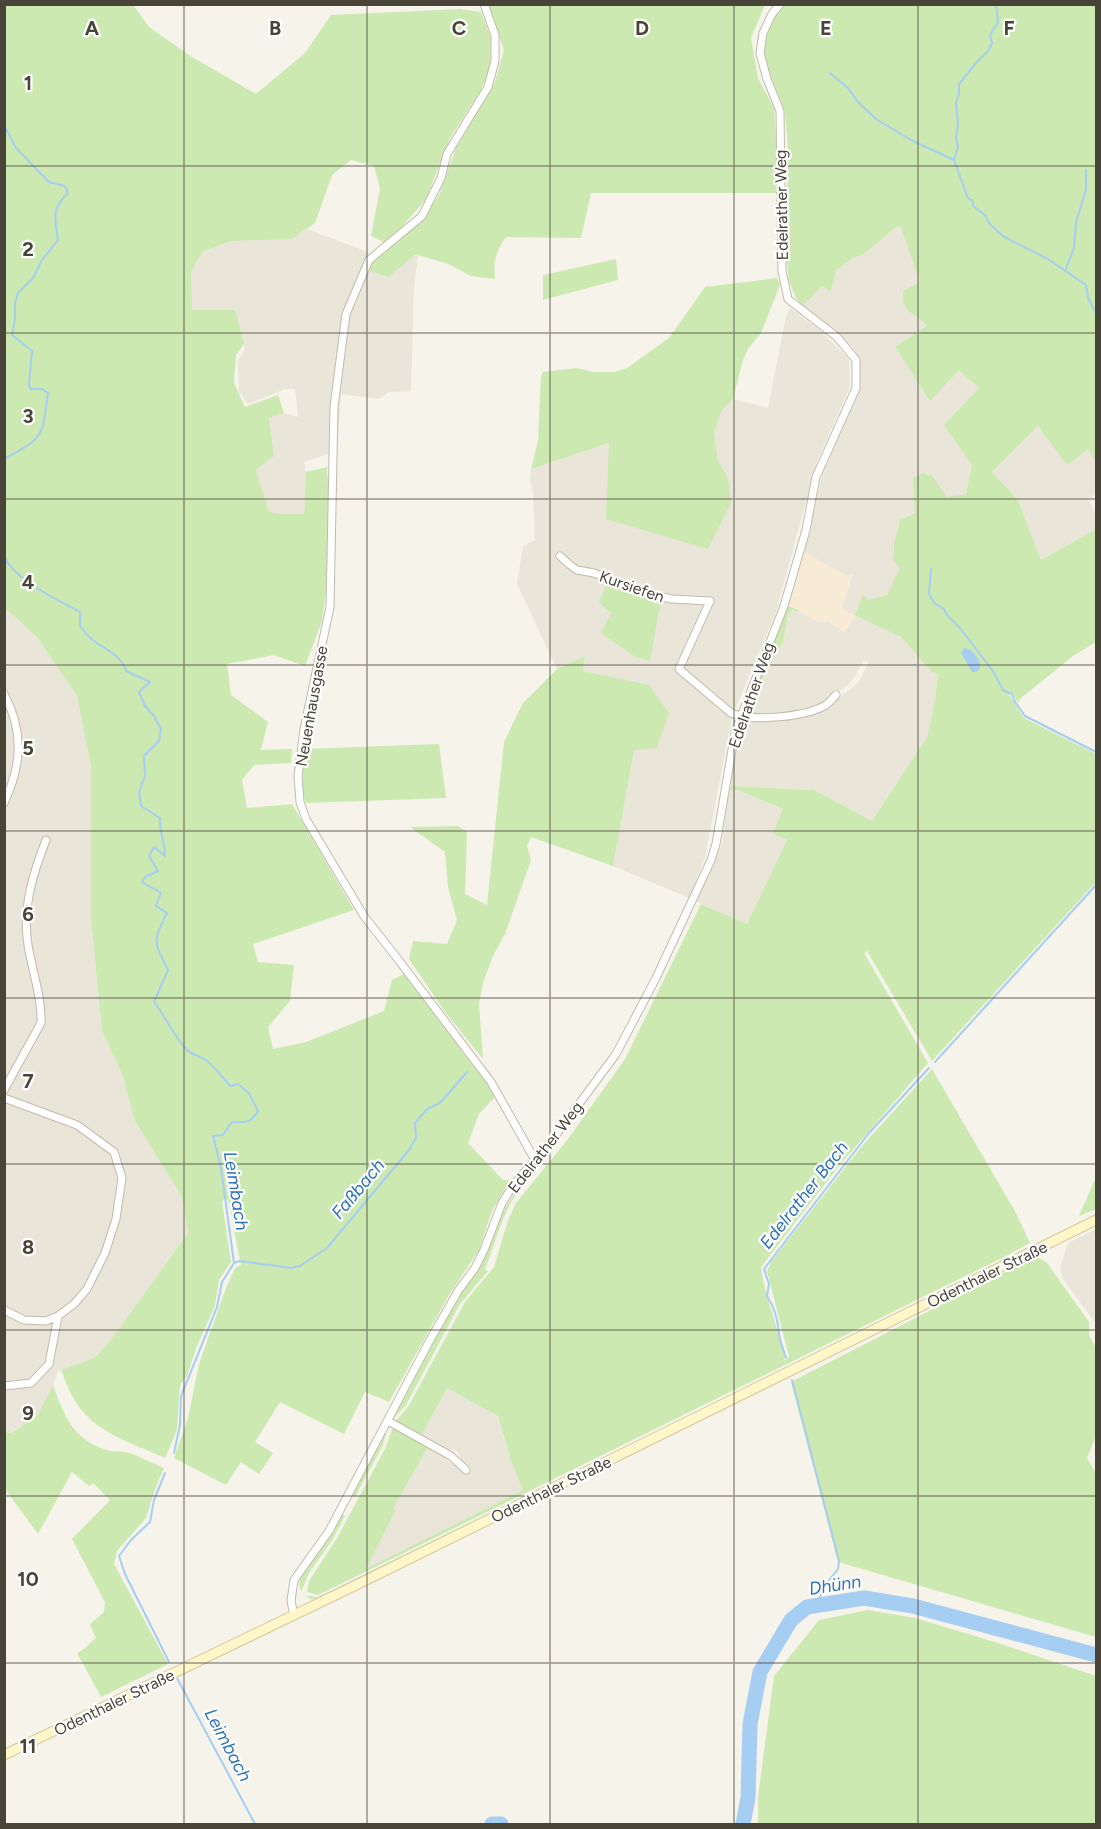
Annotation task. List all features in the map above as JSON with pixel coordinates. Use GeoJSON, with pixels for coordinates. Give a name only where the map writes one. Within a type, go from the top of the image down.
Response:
{"type":"FeatureCollection","features":[{"type":"Feature","properties":{"kind":"main road","name":"Odenthaler Straße"},"geometry":{"type":"LineString","coordinates":[[4,1755],[294,1615],[1096,1220]]}},
{"type":"Feature","properties":{"kind":"street","name":"Neuenhausgasse"},"geometry":{"type":"LineString","coordinates":[[484,4],[495,35],[495,61],[488,87],[447,154],[441,178],[422,216],[369,260],[346,314],[334,407],[330,608],[304,729],[298,776],[300,802],[306,819],[364,916],[491,1082],[535,1160]]}},
{"type":"Feature","properties":{"kind":"street","name":"Edelrather Weg"},"geometry":{"type":"LineString","coordinates":[[294,1615],[291,1601],[294,1580],[329,1531],[458,1290],[475,1268],[502,1203],[514,1184],[553,1139],[616,1053],[656,978],[711,861],[733,739],[783,606],[806,530],[816,477],[856,388],[856,360],[837,337],[788,298],[782,271],[780,111],[759,53],[763,33],[772,14],[780,4]]}},
{"type":"Feature","properties":{"kind":"street","name":"Kursiefen"},"geometry":{"type":"LineString","coordinates":[[560,556],[577,570],[594,573],[644,593],[672,599],[710,601],[679,669],[732,713],[740,717]]}},
{"type":"Feature","properties":{"kind":"street"},"geometry":{"type":"LineString","coordinates":[[4,694],[15,718],[19,747],[14,783],[4,803]]}},
{"type":"Feature","properties":{"kind":"street"},"geometry":{"type":"LineString","coordinates":[[740,717],[786,717],[826,704],[836,695]]}},
{"type":"Feature","properties":{"kind":"street"},"geometry":{"type":"LineString","coordinates":[[4,1090],[41,1023],[42,1011],[28,946],[26,914],[32,882],[46,840]]}},
{"type":"Feature","properties":{"kind":"street"},"geometry":{"type":"LineString","coordinates":[[4,1098],[77,1125],[114,1152],[122,1178],[116,1220],[105,1253],[87,1289],[74,1304],[58,1316],[46,1321],[24,1320],[4,1310]]}},
{"type":"Feature","properties":{"kind":"street"},"geometry":{"type":"LineString","coordinates":[[4,1386],[31,1383],[50,1364],[58,1316]]}},
{"type":"Feature","properties":{"kind":"street"},"geometry":{"type":"LineString","coordinates":[[388,1421],[451,1456],[466,1470]]}},
{"type":"Feature","properties":{"kind":"shaded area"},"geometry":{"type":"Polygon","coordinates":[[[900,224],[920,282],[903,291],[902,299],[926,326],[895,347],[930,401],[959,369],[979,388],[955,440],[972,465],[966,494],[947,498],[931,474],[915,513],[902,517],[898,524],[893,549],[895,564],[899,568],[888,595],[868,600],[863,595],[893,632],[901,637],[938,674],[927,737],[872,821],[814,790],[730,786],[736,741],[743,721],[824,709],[860,680],[869,662],[863,661],[849,684],[825,702],[781,714],[756,714],[751,710],[767,667],[783,642],[790,611],[797,612],[798,610],[818,622],[828,621],[844,632],[855,616],[841,609],[852,575],[849,577],[802,551],[825,463],[860,387],[858,361],[852,347],[830,331],[803,306],[822,286],[831,291],[836,270],[853,258],[864,254],[900,224]]]}},
{"type":"Feature","properties":{"kind":"shaded area"},"geometry":{"type":"Polygon","coordinates":[[[307,229],[368,252],[370,271],[418,255],[414,287],[411,391],[389,392],[379,399],[341,394],[337,451],[304,462],[306,472],[304,514],[269,513],[256,470],[274,456],[269,417],[284,413],[298,417],[295,389],[285,389],[248,404],[239,392],[238,361],[244,351],[244,344],[192,310],[191,272],[202,252],[231,241],[292,239],[307,229]]]}},
{"type":"Feature","properties":{"kind":"shaded area"},"geometry":{"type":"Polygon","coordinates":[[[790,308],[821,331],[849,359],[850,387],[817,461],[776,612],[732,717],[705,857],[689,898],[613,866],[634,750],[612,678],[583,671],[585,656],[557,669],[517,584],[523,546],[535,540],[531,469],[609,443],[728,478],[718,461],[714,433],[722,410],[733,399],[768,408],[786,316],[790,308]]]}},
{"type":"Feature","properties":{"kind":"shaded area"},"geometry":{"type":"Polygon","coordinates":[[[1038,426],[1067,464],[1088,449],[1096,462],[1096,494],[1088,499],[1096,514],[1096,529],[1041,560],[1018,500],[992,472],[1038,426]]]}},
{"type":"Feature","properties":{"kind":"shaded area"},"geometry":{"type":"Polygon","coordinates":[[[802,551],[849,577],[850,574],[853,575],[842,609],[855,616],[845,632],[828,621],[818,622],[787,606],[802,551]]]}},
{"type":"Feature","properties":{"kind":"shaded area"},"geometry":{"type":"Polygon","coordinates":[[[4,607],[37,637],[77,696],[91,767],[91,919],[102,1031],[122,1074],[135,1121],[182,1197],[188,1233],[96,1357],[58,1371],[37,1416],[10,1433],[4,1432],[4,607]]]}},
{"type":"Feature","properties":{"kind":"shaded area"},"geometry":{"type":"Polygon","coordinates":[[[728,790],[738,790],[783,809],[787,840],[747,924],[695,901],[722,844],[728,790]]]}},
{"type":"Feature","properties":{"kind":"shaded area"},"geometry":{"type":"Polygon","coordinates":[[[1096,1229],[1096,1324],[1063,1279],[1060,1268],[1068,1243],[1096,1229]]]}},
{"type":"Feature","properties":{"kind":"shaded area"},"geometry":{"type":"Polygon","coordinates":[[[447,1388],[497,1415],[511,1461],[523,1490],[365,1570],[396,1511],[392,1508],[428,1447],[446,1456],[447,1461],[455,1465],[460,1457],[453,1449],[448,1451],[421,1436],[447,1388]]]}},
{"type":"Feature","properties":{"kind":"green space"},"geometry":{"type":"Polygon","coordinates":[[[5,5],[133,5],[149,27],[192,57],[256,94],[305,53],[331,15],[460,9],[481,12],[491,38],[490,68],[481,90],[450,138],[426,199],[400,229],[384,242],[371,236],[380,189],[374,166],[351,160],[332,175],[315,223],[292,239],[231,241],[202,252],[191,272],[192,310],[235,310],[244,344],[236,355],[234,383],[245,407],[278,395],[284,413],[269,418],[274,456],[256,470],[269,512],[304,514],[306,472],[327,467],[330,517],[326,590],[322,621],[305,666],[274,655],[227,664],[231,695],[268,722],[261,750],[292,749],[291,763],[254,765],[242,780],[247,808],[292,804],[354,910],[253,944],[258,962],[294,965],[290,1001],[268,1027],[273,1049],[306,1042],[384,1011],[392,980],[406,973],[472,1065],[487,1082],[495,1097],[479,1114],[468,1143],[503,1180],[510,1180],[492,1211],[479,1250],[449,1295],[389,1402],[365,1392],[344,1434],[280,1402],[255,1442],[273,1453],[259,1474],[241,1462],[226,1485],[174,1458],[188,1418],[199,1364],[226,1288],[235,1268],[241,1265],[228,1199],[222,1201],[231,1262],[219,1280],[215,1306],[196,1348],[187,1376],[180,1385],[177,1430],[165,1458],[119,1438],[97,1425],[74,1399],[61,1370],[96,1357],[188,1233],[182,1197],[135,1121],[122,1074],[102,1031],[91,919],[91,767],[77,696],[37,637],[5,608],[5,5]]]}},
{"type":"Feature","properties":{"kind":"green space"},"geometry":{"type":"Polygon","coordinates":[[[488,5],[765,5],[751,38],[758,78],[774,108],[779,193],[591,193],[581,238],[506,237],[496,257],[495,279],[471,276],[448,264],[418,255],[388,277],[370,271],[369,266],[422,219],[439,195],[456,148],[495,82],[504,50],[488,5]]]}},
{"type":"Feature","properties":{"kind":"green space"},"geometry":{"type":"Polygon","coordinates":[[[782,5],[1096,5],[1096,462],[1088,449],[1067,465],[1038,426],[992,472],[1018,500],[1041,560],[1096,529],[1096,642],[1073,656],[1021,698],[1018,703],[1012,692],[1009,694],[1024,718],[1096,754],[1096,882],[932,1061],[867,951],[864,953],[928,1063],[838,1167],[761,1267],[785,1361],[789,1357],[767,1271],[771,1262],[862,1146],[932,1069],[1016,1213],[1030,1243],[318,1595],[307,1592],[309,1581],[337,1538],[386,1447],[393,1427],[428,1447],[393,1508],[396,1510],[366,1569],[523,1490],[511,1461],[498,1416],[447,1388],[421,1436],[396,1421],[408,1407],[465,1302],[494,1267],[508,1220],[516,1203],[568,1139],[625,1059],[701,904],[747,924],[787,840],[773,833],[783,809],[738,790],[730,790],[731,786],[814,790],[872,821],[927,737],[938,674],[932,672],[901,637],[855,615],[863,594],[868,600],[887,595],[898,572],[899,568],[893,560],[894,543],[900,519],[915,513],[913,478],[924,473],[928,476],[931,474],[947,497],[966,494],[972,465],[944,425],[979,388],[959,370],[930,401],[895,347],[926,326],[904,304],[903,291],[920,282],[900,225],[864,254],[853,258],[836,270],[831,291],[822,286],[803,306],[796,298],[789,281],[786,251],[788,152],[785,111],[763,56],[763,41],[767,29],[782,5]]]}},
{"type":"Feature","properties":{"kind":"green space"},"geometry":{"type":"Polygon","coordinates":[[[616,259],[618,280],[543,300],[543,275],[616,259]]]}},
{"type":"Feature","properties":{"kind":"green space"},"geometry":{"type":"Polygon","coordinates":[[[777,278],[780,285],[761,333],[748,349],[733,399],[722,410],[714,433],[718,461],[728,478],[731,503],[708,549],[606,519],[609,443],[531,469],[538,441],[543,372],[577,368],[593,372],[615,372],[627,368],[669,338],[705,287],[777,278]]]}},
{"type":"Feature","properties":{"kind":"green space"},"geometry":{"type":"Polygon","coordinates":[[[607,582],[661,600],[650,661],[634,656],[601,633],[611,613],[599,603],[607,582]]]}},
{"type":"Feature","properties":{"kind":"green space"},"geometry":{"type":"Polygon","coordinates":[[[788,606],[798,610],[797,612],[792,610],[789,613],[783,642],[767,667],[751,708],[756,715],[747,709],[788,606]]]}},
{"type":"Feature","properties":{"kind":"green space"},"geometry":{"type":"Polygon","coordinates":[[[585,656],[583,671],[649,685],[669,713],[657,748],[634,750],[613,866],[531,837],[527,846],[531,860],[505,934],[483,982],[479,1004],[483,1059],[445,1012],[409,959],[413,941],[447,944],[457,920],[448,887],[445,852],[410,827],[458,826],[467,832],[465,894],[487,905],[504,742],[523,703],[557,669],[585,656]]]}},
{"type":"Feature","properties":{"kind":"green space"},"geometry":{"type":"Polygon","coordinates":[[[439,744],[446,798],[306,803],[302,789],[304,749],[439,744]]]}},
{"type":"Feature","properties":{"kind":"green space"},"geometry":{"type":"Polygon","coordinates":[[[1096,1177],[1096,1209],[1079,1216],[1096,1177]]]}},
{"type":"Feature","properties":{"kind":"green space"},"geometry":{"type":"Polygon","coordinates":[[[520,1185],[522,1186],[509,1205],[500,1226],[485,1269],[488,1271],[460,1304],[406,1405],[392,1420],[457,1299],[486,1255],[503,1211],[520,1185]]]}},
{"type":"Feature","properties":{"kind":"green space"},"geometry":{"type":"Polygon","coordinates":[[[1036,1256],[1047,1263],[1089,1322],[1089,1335],[1096,1348],[1096,1436],[1087,1458],[1096,1473],[1096,1637],[838,1562],[791,1382],[1036,1256]]]}},
{"type":"Feature","properties":{"kind":"green space"},"geometry":{"type":"Polygon","coordinates":[[[53,1385],[67,1418],[88,1442],[111,1451],[130,1453],[164,1468],[146,1518],[117,1551],[114,1564],[168,1664],[101,1697],[77,1653],[96,1638],[90,1624],[104,1612],[105,1602],[72,1539],[110,1500],[93,1483],[89,1486],[72,1472],[38,1534],[5,1489],[5,1432],[11,1433],[37,1416],[53,1385]]]}},
{"type":"Feature","properties":{"kind":"green space"},"geometry":{"type":"Polygon","coordinates":[[[664,1428],[320,1598],[311,1599],[305,1596],[318,1597],[664,1428]]]}},
{"type":"Feature","properties":{"kind":"green space"},"geometry":{"type":"Polygon","coordinates":[[[387,1430],[383,1445],[355,1497],[352,1495],[387,1430]]]}},
{"type":"Feature","properties":{"kind":"green space"},"geometry":{"type":"Polygon","coordinates":[[[342,1514],[345,1516],[333,1539],[309,1573],[301,1592],[299,1583],[301,1576],[323,1546],[342,1514]]]}},
{"type":"Feature","properties":{"kind":"green space"},"geometry":{"type":"Polygon","coordinates":[[[868,1610],[915,1618],[1096,1676],[1096,1824],[758,1824],[758,1797],[774,1676],[819,1620],[868,1610]]]}},
{"type":"Feature","properties":{"kind":"water"},"geometry":{"type":"Polygon","coordinates":[[[964,648],[970,650],[978,659],[980,669],[976,672],[972,672],[961,653],[964,648]]]}},
{"type":"Feature","properties":{"kind":"waterway"},"geometry":{"type":"LineString","coordinates":[[954,160],[958,148],[956,102],[959,84],[989,50],[992,43],[990,35],[998,22],[996,4]]}},
{"type":"Feature","properties":{"kind":"waterway"},"geometry":{"type":"LineString","coordinates":[[830,73],[848,88],[858,102],[876,119],[911,140],[954,160],[968,198],[973,201],[973,206],[985,215],[989,223],[1004,237],[1048,259],[1086,285],[1088,298],[1096,313]]}},
{"type":"Feature","properties":{"kind":"waterway","name":"Leimbach"},"geometry":{"type":"LineString","coordinates":[[4,125],[16,148],[49,182],[65,186],[68,193],[57,209],[55,220],[58,240],[42,260],[33,278],[18,293],[15,303],[12,335],[32,351],[29,385],[31,389],[42,389],[48,393],[44,419],[39,434],[34,440],[4,459]]}},
{"type":"Feature","properties":{"kind":"waterway"},"geometry":{"type":"LineString","coordinates":[[1066,269],[1074,248],[1076,222],[1086,190],[1086,170]]}},
{"type":"Feature","properties":{"kind":"waterway","name":"Leimbach"},"geometry":{"type":"LineString","coordinates":[[4,556],[9,565],[27,581],[80,612],[80,626],[83,630],[117,657],[126,671],[150,682],[139,692],[145,706],[161,729],[159,741],[144,756],[145,776],[139,792],[141,806],[160,818],[165,856],[154,847],[149,856],[158,871],[145,877],[142,882],[161,893],[156,906],[167,913],[159,930],[157,942],[168,970],[154,1002],[186,1049],[205,1059],[230,1086],[238,1084],[249,1093],[258,1111],[250,1120],[232,1122],[223,1135],[213,1136],[221,1168],[234,1263],[222,1282],[217,1307],[181,1396],[180,1425],[174,1453]]}},
{"type":"Feature","properties":{"kind":"waterway","name":"Edelrather Bach"},"geometry":{"type":"LineString","coordinates":[[931,569],[929,594],[934,603],[944,609],[960,628],[993,671],[1003,690],[1012,694],[1025,716],[1096,752]]}},
{"type":"Feature","properties":{"kind":"waterway","name":"Edelrather Bach"},"geometry":{"type":"LineString","coordinates":[[935,1062],[1096,885]]}},
{"type":"Feature","properties":{"kind":"waterway","name":"Edelrather Bach"},"geometry":{"type":"LineString","coordinates":[[786,1358],[776,1314],[767,1296],[769,1284],[764,1269],[869,1133],[929,1068]]}},
{"type":"Feature","properties":{"kind":"waterway","name":"Faßbach"},"geometry":{"type":"LineString","coordinates":[[234,1263],[239,1261],[292,1268],[300,1266],[327,1248],[409,1150],[416,1138],[415,1123],[427,1109],[440,1103],[467,1072]]}},
{"type":"Feature","properties":{"kind":"waterway","name":"Edelrather Bach"},"geometry":{"type":"LineString","coordinates":[[792,1380],[839,1561],[838,1569],[822,1589],[818,1605]]}},
{"type":"Feature","properties":{"kind":"waterway","name":"Leimbach"},"geometry":{"type":"LineString","coordinates":[[165,1473],[154,1500],[150,1522],[131,1540],[119,1556],[125,1574],[169,1662]]}},
{"type":"Feature","properties":{"kind":"waterway","name":"Dhünn"},"geometry":{"type":"LineString","coordinates":[[743,1824],[748,1798],[750,1724],[760,1672],[791,1620],[807,1607],[864,1598],[913,1606],[1096,1655]]}},
{"type":"Feature","properties":{"kind":"waterway","name":"Leimbach"},"geometry":{"type":"LineString","coordinates":[[177,1678],[255,1824]]}},
{"type":"Feature","properties":{"kind":"waterway","name":"Dhünn"},"geometry":{"type":"LineString","coordinates":[[492,1824],[501,1824]]}}]}
